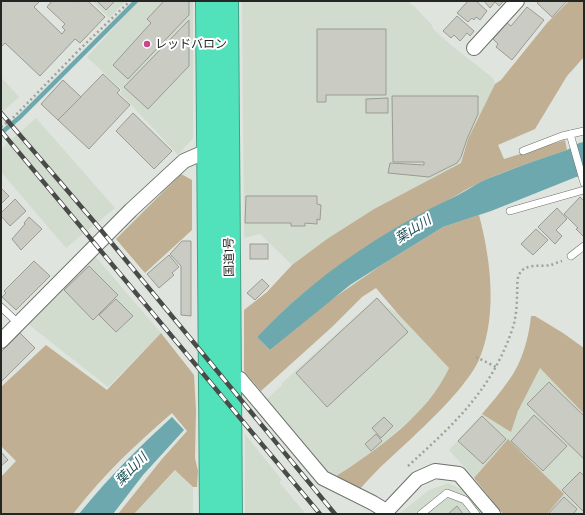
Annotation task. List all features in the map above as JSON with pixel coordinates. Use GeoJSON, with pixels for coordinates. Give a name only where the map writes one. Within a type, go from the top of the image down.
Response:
{"type":"FeatureCollection","features":[{"type":"Feature","properties":{"kind":"highway","name":"国道1号"},"geometry":{"type":"LineString","coordinates":[[207,1],[218,151],[230,376],[231,514]]}},
{"type":"Feature","properties":{"kind":"highway","name":"国道1号"},"geometry":{"type":"LineString","coordinates":[[211,514],[218,151],[227,1]]}},
{"type":"Feature","properties":{"kind":"street"},"geometry":{"type":"LineString","coordinates":[[474,48],[516,1]]}},
{"type":"Feature","properties":{"kind":"street"},"geometry":{"type":"LineString","coordinates":[[1,341],[131,210],[184,161],[218,151]]}},
{"type":"Feature","properties":{"kind":"street"},"geometry":{"type":"LineString","coordinates":[[230,376],[240,379],[323,478],[373,503],[385,513],[417,480],[435,471],[458,474],[493,514]]}},
{"type":"Feature","properties":{"kind":"lane"},"geometry":{"type":"LineString","coordinates":[[523,151],[584,131]]}},
{"type":"Feature","properties":{"kind":"lane"},"geometry":{"type":"LineString","coordinates":[[570,136],[584,183]]}},
{"type":"Feature","properties":{"kind":"lane"},"geometry":{"type":"LineString","coordinates":[[510,211],[584,190]]}},
{"type":"Feature","properties":{"kind":"lane"},"geometry":{"type":"LineString","coordinates":[[571,256],[584,246]]}},
{"type":"Feature","properties":{"kind":"lane"},"geometry":{"type":"LineString","coordinates":[[1,307],[19,324]]}},
{"type":"Feature","properties":{"kind":"lane"},"geometry":{"type":"LineString","coordinates":[[421,514],[447,493],[465,500],[476,514]]}},
{"type":"Feature","properties":{"kind":"path"},"geometry":{"type":"LineString","coordinates":[[1,127],[14,117],[80,49],[130,1]]}},
{"type":"Feature","properties":{"kind":"path"},"geometry":{"type":"LineString","coordinates":[[404,472],[408,466],[443,435],[467,408],[486,384],[496,367],[514,322],[517,281],[520,272],[526,267],[551,265],[571,256]]}},
{"type":"Feature","properties":{"kind":"path"},"geometry":{"type":"LineString","coordinates":[[476,357],[496,367]]}},
{"type":"Feature","properties":{"kind":"shaded area"},"geometry":{"type":"Polygon","coordinates":[[[92,1],[126,1],[109,18],[92,1]]]}},
{"type":"Feature","properties":{"kind":"shaded area"},"geometry":{"type":"Polygon","coordinates":[[[138,1],[193,1],[193,138],[178,155],[120,93],[122,90],[87,57],[138,1]]]}},
{"type":"Feature","properties":{"kind":"shaded area"},"geometry":{"type":"Polygon","coordinates":[[[242,1],[407,1],[414,6],[432,25],[433,29],[493,78],[495,84],[468,139],[461,163],[374,209],[327,239],[292,265],[260,234],[244,238],[242,1]]]}},
{"type":"Feature","properties":{"kind":"shaded area"},"geometry":{"type":"Polygon","coordinates":[[[569,1],[584,1],[584,57],[567,76],[535,129],[498,145],[504,159],[565,140],[567,150],[517,167],[480,182],[385,236],[340,265],[318,282],[277,317],[257,337],[270,350],[328,302],[383,264],[443,227],[479,215],[487,251],[490,308],[484,345],[478,362],[466,381],[450,400],[360,489],[335,477],[384,443],[415,416],[440,385],[449,368],[398,314],[376,288],[362,297],[332,327],[261,391],[244,371],[244,310],[267,292],[292,265],[327,239],[374,209],[461,163],[468,139],[495,84],[501,80],[547,23],[569,1]]]}},
{"type":"Feature","properties":{"kind":"shaded area"},"geometry":{"type":"Polygon","coordinates":[[[1,77],[19,97],[1,113],[1,77]]]}},
{"type":"Feature","properties":{"kind":"shaded area"},"geometry":{"type":"Polygon","coordinates":[[[36,118],[115,208],[66,248],[1,172],[1,149],[36,118]]]}},
{"type":"Feature","properties":{"kind":"shaded area"},"geometry":{"type":"Polygon","coordinates":[[[181,174],[192,180],[192,230],[145,273],[116,239],[181,174]]]}},
{"type":"Feature","properties":{"kind":"shaded area"},"geometry":{"type":"Polygon","coordinates":[[[95,256],[161,333],[108,387],[28,324],[95,256]]]}},
{"type":"Feature","properties":{"kind":"shaded area"},"geometry":{"type":"Polygon","coordinates":[[[377,297],[388,308],[398,314],[449,367],[444,379],[419,412],[372,453],[335,477],[331,475],[267,399],[282,385],[281,384],[377,297]]]}},
{"type":"Feature","properties":{"kind":"shaded area"},"geometry":{"type":"Polygon","coordinates":[[[531,316],[535,316],[584,348],[584,414],[540,368],[518,411],[511,432],[482,414],[518,366],[527,341],[531,316]]]}},
{"type":"Feature","properties":{"kind":"shaded area"},"geometry":{"type":"Polygon","coordinates":[[[161,333],[194,375],[196,410],[195,458],[198,471],[197,487],[193,487],[175,470],[134,514],[118,514],[162,459],[187,431],[172,413],[120,461],[73,514],[1,514],[1,477],[16,461],[1,446],[1,387],[46,345],[107,390],[161,333]]]}},
{"type":"Feature","properties":{"kind":"shaded area"},"geometry":{"type":"Polygon","coordinates":[[[540,367],[584,414],[584,514],[547,514],[564,494],[508,440],[474,478],[449,450],[482,414],[511,432],[518,411],[540,367]]]}},
{"type":"Feature","properties":{"kind":"shaded area"},"geometry":{"type":"Polygon","coordinates":[[[245,434],[282,480],[279,482],[306,514],[245,514],[245,434]]]}},
{"type":"Feature","properties":{"kind":"shaded area"},"geometry":{"type":"Polygon","coordinates":[[[508,439],[564,494],[547,514],[503,514],[474,478],[508,439]]]}},
{"type":"Feature","properties":{"kind":"shaded area"},"geometry":{"type":"Polygon","coordinates":[[[176,470],[193,487],[193,514],[134,514],[176,470]]]}},
{"type":"Feature","properties":{"kind":"shaded area"},"geometry":{"type":"Polygon","coordinates":[[[448,483],[465,491],[484,514],[399,514],[429,490],[448,483]]]}},
{"type":"Feature","properties":{"kind":"water","name":"葉山川"},"geometry":{"type":"Polygon","coordinates":[[[584,142],[584,176],[576,177],[491,211],[443,227],[350,285],[270,350],[257,337],[302,294],[377,239],[483,181],[517,167],[567,150],[579,143],[584,142]]]}},
{"type":"Feature","properties":{"kind":"water","name":"葉山川"},"geometry":{"type":"Polygon","coordinates":[[[172,417],[184,430],[143,475],[113,514],[79,514],[101,488],[147,440],[172,417]]]}},
{"type":"Feature","properties":{"kind":"building"},"geometry":{"type":"Polygon","coordinates":[[[1,1],[40,1],[34,7],[62,34],[65,30],[62,27],[65,24],[47,7],[52,1],[88,1],[105,17],[80,43],[75,39],[40,76],[5,43],[1,47],[1,1]]]}},
{"type":"Feature","properties":{"kind":"building"},"geometry":{"type":"Polygon","coordinates":[[[97,1],[115,1],[106,10],[97,1]]]}},
{"type":"Feature","properties":{"kind":"building","name":"レッドバロン"},"geometry":{"type":"Polygon","coordinates":[[[164,1],[189,1],[189,15],[128,79],[113,65],[151,23],[147,19],[164,1]]]}},
{"type":"Feature","properties":{"kind":"building"},"geometry":{"type":"Polygon","coordinates":[[[468,1],[476,1],[487,11],[480,20],[476,17],[474,20],[472,18],[468,22],[457,13],[468,1]]]}},
{"type":"Feature","properties":{"kind":"building"},"geometry":{"type":"Polygon","coordinates":[[[484,1],[504,1],[499,6],[495,2],[490,8],[484,1]]]}},
{"type":"Feature","properties":{"kind":"building"},"geometry":{"type":"Polygon","coordinates":[[[539,1],[567,1],[552,17],[537,3],[539,1]]]}},
{"type":"Feature","properties":{"kind":"building"},"geometry":{"type":"Polygon","coordinates":[[[527,7],[544,20],[512,60],[496,47],[498,44],[493,39],[507,23],[511,26],[527,7]]]}},
{"type":"Feature","properties":{"kind":"building"},"geometry":{"type":"Polygon","coordinates":[[[457,16],[474,31],[470,36],[467,33],[460,41],[454,35],[451,38],[443,31],[457,16]]]}},
{"type":"Feature","properties":{"kind":"building"},"geometry":{"type":"Polygon","coordinates":[[[189,20],[189,66],[148,109],[124,87],[189,20]]]}},
{"type":"Feature","properties":{"kind":"building"},"geometry":{"type":"Polygon","coordinates":[[[317,29],[386,29],[386,95],[326,95],[326,102],[317,102],[317,29]]]}},
{"type":"Feature","properties":{"kind":"building"},"geometry":{"type":"Polygon","coordinates":[[[103,74],[120,90],[117,93],[130,105],[89,149],[58,120],[103,74]]]}},
{"type":"Feature","properties":{"kind":"building"},"geometry":{"type":"Polygon","coordinates":[[[63,80],[81,97],[58,120],[41,104],[63,80]]]}},
{"type":"Feature","properties":{"kind":"building"},"geometry":{"type":"Polygon","coordinates":[[[392,96],[478,96],[478,114],[461,157],[457,163],[429,177],[388,173],[390,163],[424,165],[424,162],[393,162],[392,96]]]}},
{"type":"Feature","properties":{"kind":"building"},"geometry":{"type":"Polygon","coordinates":[[[388,98],[388,113],[366,113],[366,99],[388,98]]]}},
{"type":"Feature","properties":{"kind":"building"},"geometry":{"type":"Polygon","coordinates":[[[133,113],[172,151],[154,169],[116,131],[133,113]]]}},
{"type":"Feature","properties":{"kind":"building"},"geometry":{"type":"Polygon","coordinates":[[[1,188],[9,196],[1,204],[1,188]]]}},
{"type":"Feature","properties":{"kind":"building"},"geometry":{"type":"Polygon","coordinates":[[[246,196],[317,196],[317,204],[321,205],[320,220],[317,219],[317,224],[305,223],[305,226],[291,226],[291,223],[245,223],[246,196]]]}},
{"type":"Feature","properties":{"kind":"building"},"geometry":{"type":"Polygon","coordinates":[[[580,197],[584,201],[584,237],[576,229],[578,228],[564,214],[580,197]]]}},
{"type":"Feature","properties":{"kind":"building"},"geometry":{"type":"Polygon","coordinates":[[[15,199],[26,211],[10,226],[1,216],[1,213],[15,199]]]}},
{"type":"Feature","properties":{"kind":"building"},"geometry":{"type":"Polygon","coordinates":[[[557,208],[567,219],[556,230],[562,236],[555,244],[538,227],[557,208]]]}},
{"type":"Feature","properties":{"kind":"building"},"geometry":{"type":"Polygon","coordinates":[[[29,217],[42,229],[21,250],[12,239],[29,217]]]}},
{"type":"Feature","properties":{"kind":"building"},"geometry":{"type":"Polygon","coordinates":[[[536,229],[548,240],[533,255],[521,244],[536,229]]]}},
{"type":"Feature","properties":{"kind":"building"},"geometry":{"type":"Polygon","coordinates":[[[182,241],[191,241],[191,316],[181,315],[181,266],[170,254],[182,241]]]}},
{"type":"Feature","properties":{"kind":"building"},"geometry":{"type":"Polygon","coordinates":[[[250,244],[268,244],[268,259],[250,259],[250,244]]]}},
{"type":"Feature","properties":{"kind":"building"},"geometry":{"type":"Polygon","coordinates":[[[169,255],[179,267],[172,273],[174,275],[159,288],[147,274],[169,255]]]}},
{"type":"Feature","properties":{"kind":"building"},"geometry":{"type":"Polygon","coordinates":[[[34,261],[50,276],[16,310],[2,297],[6,293],[4,291],[34,261]]]}},
{"type":"Feature","properties":{"kind":"building"},"geometry":{"type":"Polygon","coordinates":[[[89,266],[118,295],[93,320],[64,290],[89,266]]]}},
{"type":"Feature","properties":{"kind":"building"},"geometry":{"type":"Polygon","coordinates":[[[262,279],[269,286],[255,300],[247,293],[262,279]]]}},
{"type":"Feature","properties":{"kind":"building"},"geometry":{"type":"Polygon","coordinates":[[[377,298],[408,332],[327,407],[296,373],[377,298]]]}},
{"type":"Feature","properties":{"kind":"building"},"geometry":{"type":"Polygon","coordinates":[[[116,299],[133,316],[116,332],[99,315],[116,299]]]}},
{"type":"Feature","properties":{"kind":"building"},"geometry":{"type":"Polygon","coordinates":[[[20,333],[35,348],[1,382],[1,352],[20,333]]]}},
{"type":"Feature","properties":{"kind":"building"},"geometry":{"type":"Polygon","coordinates":[[[549,382],[584,416],[584,459],[527,404],[549,382]]]}},
{"type":"Feature","properties":{"kind":"building"},"geometry":{"type":"Polygon","coordinates":[[[534,415],[567,446],[543,471],[511,441],[534,415]]]}},
{"type":"Feature","properties":{"kind":"building"},"geometry":{"type":"Polygon","coordinates":[[[482,416],[506,439],[483,464],[458,441],[482,416]]]}},
{"type":"Feature","properties":{"kind":"building"},"geometry":{"type":"Polygon","coordinates":[[[384,417],[393,426],[381,438],[372,428],[384,417]]]}},
{"type":"Feature","properties":{"kind":"building"},"geometry":{"type":"Polygon","coordinates":[[[376,434],[382,441],[371,451],[365,444],[376,434]]]}},
{"type":"Feature","properties":{"kind":"building"},"geometry":{"type":"Polygon","coordinates":[[[1,452],[8,460],[1,466],[1,452]]]}},
{"type":"Feature","properties":{"kind":"building"},"geometry":{"type":"Polygon","coordinates":[[[580,472],[584,476],[584,512],[562,490],[580,472]]]}},
{"type":"Feature","properties":{"kind":"building"},"geometry":{"type":"Polygon","coordinates":[[[564,497],[577,509],[573,514],[548,514],[564,497]]]}},
{"type":"Feature","properties":{"kind":"building"},"geometry":{"type":"Polygon","coordinates":[[[457,506],[463,514],[448,514],[457,506]]]}},
{"type":"Feature","properties":{"kind":"waterway"},"geometry":{"type":"LineString","coordinates":[[1,133],[20,117],[136,1]]}},
{"type":"Feature","properties":{"kind":"railway"},"geometry":{"type":"LineString","coordinates":[[1,113],[96,224],[335,514]]}},
{"type":"Feature","properties":{"kind":"railway"},"geometry":{"type":"LineString","coordinates":[[1,131],[320,514]]}},
{"type":"Feature","properties":{"kind":"place","name":"レッドバロン"},"geometry":{"type":"Point","coordinates":[147,44]}}]}
